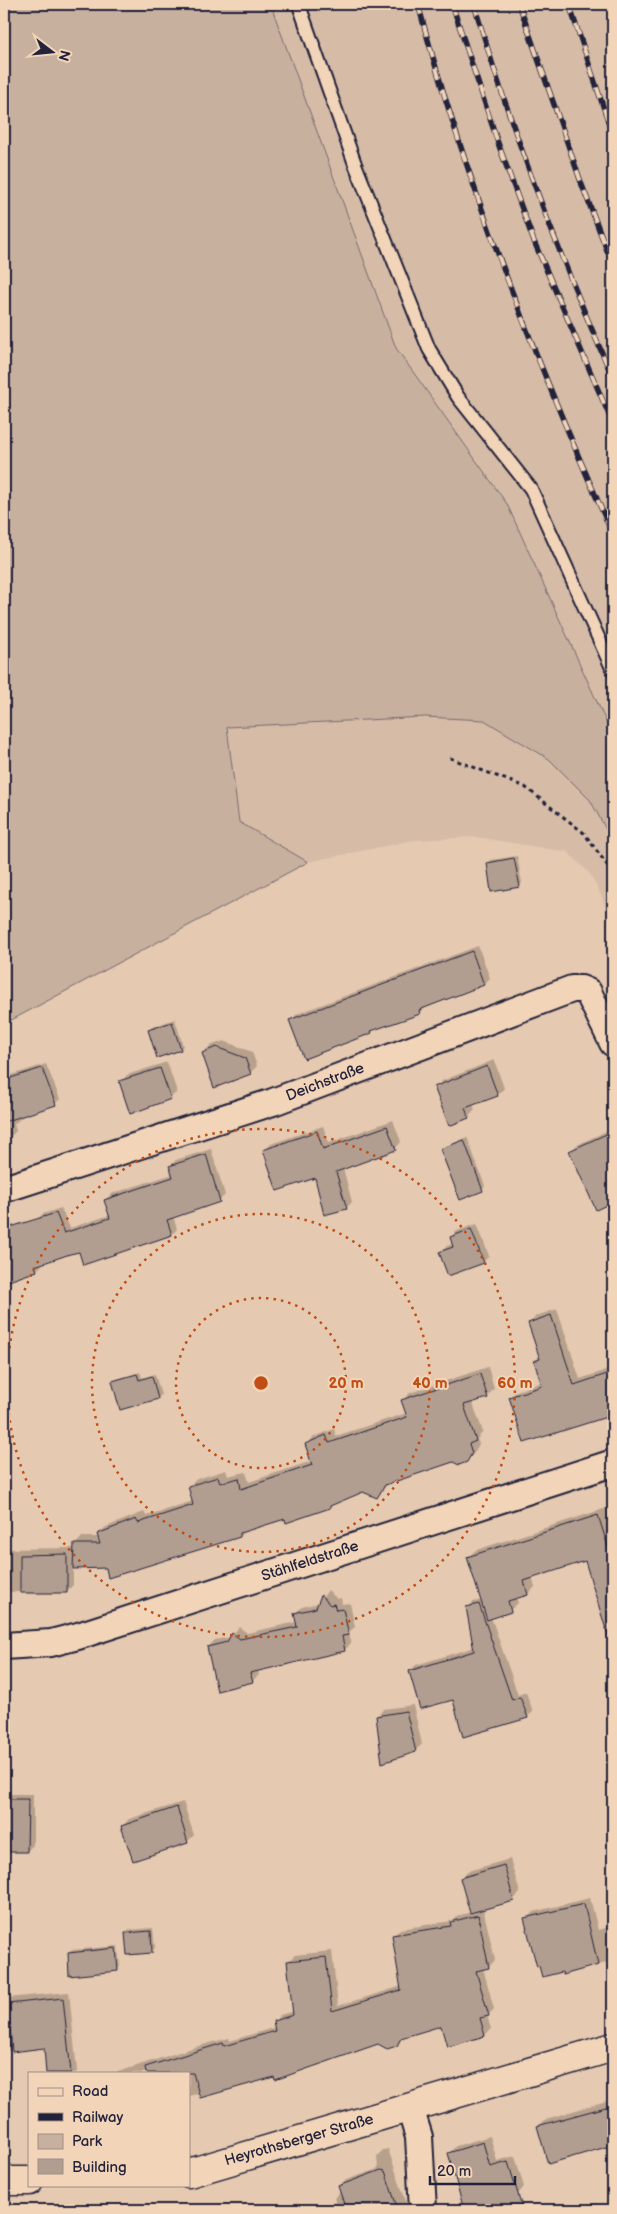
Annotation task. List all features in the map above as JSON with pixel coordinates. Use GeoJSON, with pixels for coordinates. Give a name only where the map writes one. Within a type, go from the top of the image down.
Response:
{"type":"FeatureCollection","features":[{"type":"Feature","properties":{"kind":"street","name":"Deichstraße"},"geometry":{"type":"LineString","coordinates":[[4,1189],[273,1102],[572,989],[581,989],[588,992],[613,1043]]}},
{"type":"Feature","properties":{"kind":"street","name":"Stählfeldstraße"},"geometry":{"type":"LineString","coordinates":[[4,1646],[51,1643],[78,1636],[613,1463]]}},
{"type":"Feature","properties":{"kind":"street","name":"Heyrothsberger Straße"},"geometry":{"type":"LineString","coordinates":[[190,2173],[613,2047]]}},
{"type":"Feature","properties":{"kind":"street"},"geometry":{"type":"LineString","coordinates":[[410,2108],[419,2137],[423,2210]]}},
{"type":"Feature","properties":{"kind":"street"},"geometry":{"type":"LineString","coordinates":[[4,2181],[28,2181]]}},
{"type":"Feature","properties":{"kind":"lane"},"geometry":{"type":"LineString","coordinates":[[299,5],[355,164],[429,349],[458,397],[531,489],[613,670]]}},
{"type":"Feature","properties":{"kind":"path"},"geometry":{"type":"LineString","coordinates":[[450,758],[525,787],[584,833],[613,874]]}},
{"type":"Feature","properties":{"kind":"shaded area"},"geometry":{"type":"Polygon","coordinates":[[[278,4],[613,4],[613,737],[507,504],[396,348],[273,11],[278,4]]]}},
{"type":"Feature","properties":{"kind":"shaded area"},"geometry":{"type":"Polygon","coordinates":[[[426,717],[484,720],[549,759],[590,800],[613,842],[613,935],[603,899],[590,874],[568,852],[476,837],[414,840],[308,862],[239,822],[227,727],[426,717]]]}},
{"type":"Feature","properties":{"kind":"shaded area"},"geometry":{"type":"Polygon","coordinates":[[[613,935],[613,968],[608,966],[613,935]]]}},
{"type":"Feature","properties":{"kind":"green space"},"geometry":{"type":"Polygon","coordinates":[[[4,4],[278,4],[273,11],[396,348],[507,504],[613,737],[613,842],[590,800],[549,759],[484,720],[425,717],[227,727],[239,822],[308,862],[4,1024],[4,4]]]}},
{"type":"Feature","properties":{"kind":"building"},"geometry":{"type":"Polygon","coordinates":[[[514,858],[520,887],[491,892],[487,863],[514,858]]]}},
{"type":"Feature","properties":{"kind":"building"},"geometry":{"type":"Polygon","coordinates":[[[472,951],[484,985],[419,1010],[420,1014],[371,1031],[372,1033],[304,1059],[289,1020],[472,951]]]}},
{"type":"Feature","properties":{"kind":"building"},"geometry":{"type":"Polygon","coordinates":[[[172,1022],[181,1050],[157,1058],[148,1030],[172,1022]]]}},
{"type":"Feature","properties":{"kind":"building"},"geometry":{"type":"Polygon","coordinates":[[[216,1047],[245,1058],[251,1074],[214,1088],[202,1053],[216,1047]]]}},
{"type":"Feature","properties":{"kind":"building"},"geometry":{"type":"Polygon","coordinates":[[[487,1066],[498,1096],[465,1108],[469,1118],[449,1126],[434,1087],[487,1066]]]}},
{"type":"Feature","properties":{"kind":"building"},"geometry":{"type":"Polygon","coordinates":[[[42,1068],[56,1105],[4,1122],[4,1080],[42,1068]]]}},
{"type":"Feature","properties":{"kind":"building"},"geometry":{"type":"Polygon","coordinates":[[[160,1068],[171,1099],[130,1114],[119,1081],[160,1068]]]}},
{"type":"Feature","properties":{"kind":"building"},"geometry":{"type":"Polygon","coordinates":[[[387,1126],[396,1150],[336,1172],[347,1209],[324,1215],[315,1178],[277,1191],[263,1150],[317,1131],[323,1149],[387,1126]]]}},
{"type":"Feature","properties":{"kind":"building"},"geometry":{"type":"Polygon","coordinates":[[[613,1131],[613,1202],[596,1210],[569,1151],[613,1131]]]}},
{"type":"Feature","properties":{"kind":"building"},"geometry":{"type":"Polygon","coordinates":[[[464,1140],[483,1191],[460,1200],[440,1149],[464,1140]]]}},
{"type":"Feature","properties":{"kind":"building"},"geometry":{"type":"Polygon","coordinates":[[[206,1154],[220,1202],[167,1220],[172,1235],[83,1265],[79,1252],[70,1254],[35,1266],[37,1271],[6,1282],[4,1229],[56,1213],[64,1233],[110,1218],[104,1200],[173,1177],[169,1166],[206,1154]]]}},
{"type":"Feature","properties":{"kind":"building"},"geometry":{"type":"Polygon","coordinates":[[[471,1229],[484,1263],[448,1276],[439,1252],[453,1247],[450,1237],[471,1229]]]}},
{"type":"Feature","properties":{"kind":"building"},"geometry":{"type":"Polygon","coordinates":[[[551,1315],[574,1385],[613,1372],[613,1415],[524,1443],[509,1397],[542,1386],[534,1361],[540,1359],[528,1323],[551,1315]]]}},
{"type":"Feature","properties":{"kind":"building"},"geometry":{"type":"Polygon","coordinates":[[[137,1374],[139,1380],[152,1376],[158,1399],[120,1410],[112,1381],[137,1374]]]}},
{"type":"Feature","properties":{"kind":"building"},"geometry":{"type":"Polygon","coordinates":[[[480,1374],[488,1398],[464,1405],[476,1441],[469,1444],[472,1453],[467,1462],[459,1465],[453,1462],[385,1485],[377,1498],[363,1492],[330,1506],[330,1508],[286,1523],[285,1519],[240,1533],[240,1537],[108,1578],[106,1568],[73,1569],[74,1544],[100,1544],[97,1534],[136,1519],[138,1523],[193,1505],[188,1486],[218,1477],[220,1483],[239,1478],[241,1489],[312,1465],[305,1444],[326,1435],[329,1443],[407,1417],[401,1400],[480,1374]]]}},
{"type":"Feature","properties":{"kind":"building"},"geometry":{"type":"Polygon","coordinates":[[[598,1515],[609,1550],[613,1549],[613,1635],[608,1636],[585,1561],[524,1581],[528,1595],[508,1601],[511,1612],[487,1620],[467,1557],[598,1515]]]}},
{"type":"Feature","properties":{"kind":"building"},"geometry":{"type":"Polygon","coordinates":[[[67,1554],[67,1593],[20,1593],[20,1555],[67,1554]]]}},
{"type":"Feature","properties":{"kind":"building"},"geometry":{"type":"Polygon","coordinates":[[[321,1595],[330,1605],[334,1604],[336,1610],[343,1609],[349,1635],[342,1636],[345,1651],[250,1673],[253,1682],[217,1691],[207,1647],[227,1642],[232,1633],[240,1639],[297,1627],[294,1613],[316,1608],[321,1595]]]}},
{"type":"Feature","properties":{"kind":"building"},"geometry":{"type":"Polygon","coordinates":[[[479,1604],[512,1700],[520,1697],[528,1718],[463,1737],[453,1700],[420,1709],[409,1671],[474,1651],[466,1607],[479,1604]]]}},
{"type":"Feature","properties":{"kind":"building"},"geometry":{"type":"Polygon","coordinates":[[[406,1711],[416,1752],[382,1763],[376,1716],[406,1711]]]}},
{"type":"Feature","properties":{"kind":"building"},"geometry":{"type":"Polygon","coordinates":[[[4,1799],[28,1799],[27,1852],[4,1852],[4,1799]]]}},
{"type":"Feature","properties":{"kind":"building"},"geometry":{"type":"Polygon","coordinates":[[[177,1807],[188,1843],[133,1861],[121,1826],[177,1807]]]}},
{"type":"Feature","properties":{"kind":"building"},"geometry":{"type":"Polygon","coordinates":[[[504,1865],[514,1901],[470,1913],[460,1878],[504,1865]]]}},
{"type":"Feature","properties":{"kind":"building"},"geometry":{"type":"Polygon","coordinates":[[[584,1904],[598,1965],[563,1975],[562,1972],[542,1977],[539,1966],[537,1967],[524,1918],[584,1904]]]}},
{"type":"Feature","properties":{"kind":"building"},"geometry":{"type":"Polygon","coordinates":[[[478,1915],[489,1968],[476,1971],[489,2016],[480,2018],[485,2036],[447,2047],[441,2026],[401,2038],[397,2046],[387,2049],[378,2044],[275,2080],[274,2077],[200,2098],[193,2073],[146,2072],[145,2067],[223,2043],[224,2046],[275,2031],[273,2021],[293,2015],[287,1961],[326,1957],[332,2011],[401,1990],[392,1935],[451,1926],[450,1922],[478,1915]]]}},
{"type":"Feature","properties":{"kind":"building"},"geometry":{"type":"Polygon","coordinates":[[[151,1931],[152,1953],[127,1955],[125,1933],[151,1931]]]}},
{"type":"Feature","properties":{"kind":"building"},"geometry":{"type":"Polygon","coordinates":[[[116,1948],[118,1971],[69,1976],[68,1953],[116,1948]]]}},
{"type":"Feature","properties":{"kind":"building"},"geometry":{"type":"Polygon","coordinates":[[[63,1998],[71,2072],[46,2072],[44,2048],[12,2052],[8,2004],[63,1998]]]}},
{"type":"Feature","properties":{"kind":"building"},"geometry":{"type":"Polygon","coordinates":[[[613,2105],[613,2145],[548,2164],[537,2126],[613,2105]]]}},
{"type":"Feature","properties":{"kind":"building"},"geometry":{"type":"Polygon","coordinates":[[[483,2142],[490,2167],[508,2162],[523,2210],[464,2210],[448,2153],[483,2142]]]}},
{"type":"Feature","properties":{"kind":"building"},"geometry":{"type":"Polygon","coordinates":[[[381,2170],[385,2171],[398,2210],[346,2210],[338,2186],[381,2170]]]}},
{"type":"Feature","properties":{"kind":"railway"},"geometry":{"type":"LineString","coordinates":[[418,4],[458,140],[505,273],[557,405],[613,535]]}},
{"type":"Feature","properties":{"kind":"railway"},"geometry":{"type":"LineString","coordinates":[[452,4],[498,143],[533,239],[613,424]]}},
{"type":"Feature","properties":{"kind":"railway"},"geometry":{"type":"LineString","coordinates":[[474,4],[520,146],[555,240],[613,378]]}},
{"type":"Feature","properties":{"kind":"railway"},"geometry":{"type":"LineString","coordinates":[[519,4],[582,185],[613,266]]}},
{"type":"Feature","properties":{"kind":"railway"},"geometry":{"type":"LineString","coordinates":[[569,4],[613,136]]}}]}
